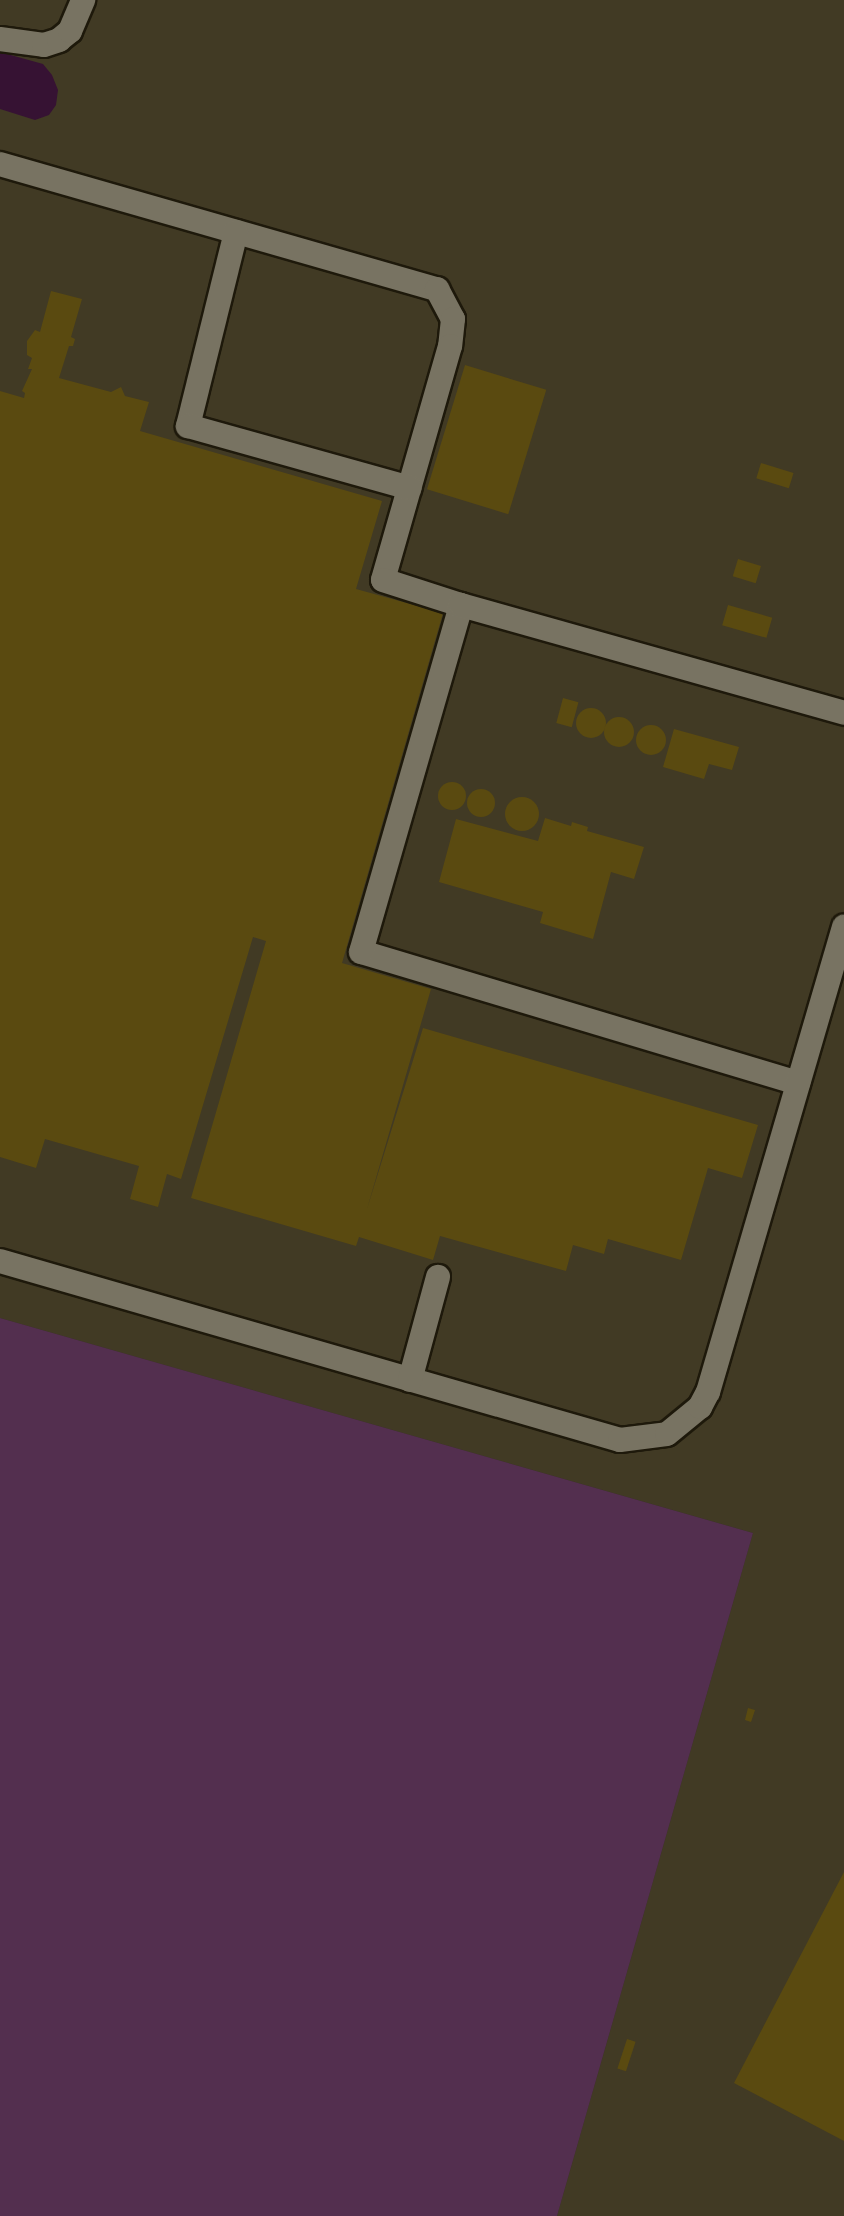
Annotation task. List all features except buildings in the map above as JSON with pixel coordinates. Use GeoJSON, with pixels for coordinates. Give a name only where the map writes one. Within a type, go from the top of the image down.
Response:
{"type":"FeatureCollection","features":[{"type":"Feature","properties":{"kind":"lane"},"geometry":{"type":"LineString","coordinates":[[0,39],[44,45],[59,40],[70,31],[83,0]]}},
{"type":"Feature","properties":{"kind":"lane"},"geometry":{"type":"LineString","coordinates":[[0,164],[437,289],[453,319],[450,346],[383,580],[844,713]]}},
{"type":"Feature","properties":{"kind":"lane"},"geometry":{"type":"LineString","coordinates":[[0,182],[27,172]]}},
{"type":"Feature","properties":{"kind":"lane"},"geometry":{"type":"LineString","coordinates":[[236,232],[188,426],[410,488]]}},
{"type":"Feature","properties":{"kind":"lane"},"geometry":{"type":"LineString","coordinates":[[461,605],[361,952],[798,1083]]}},
{"type":"Feature","properties":{"kind":"lane"},"geometry":{"type":"LineString","coordinates":[[0,1261],[620,1440],[667,1434],[685,1422],[708,1392],[844,926]]}},
{"type":"Feature","properties":{"kind":"lane"},"geometry":{"type":"LineString","coordinates":[[410,1380],[438,1277]]}},
{"type":"Feature","properties":{"kind":"shaded area"},"geometry":{"type":"Polygon","coordinates":[[[0,0],[844,0],[844,2216],[557,2216],[753,1533],[0,1318],[0,0]]]}},
{"type":"Feature","properties":{"kind":"shaded area"},"geometry":{"type":"Polygon","coordinates":[[[0,52],[43,64],[52,75],[58,90],[56,105],[49,115],[35,120],[0,109],[0,52]]]}},
{"type":"Feature","properties":{"kind":"shaded area"},"geometry":{"type":"Polygon","coordinates":[[[0,1318],[753,1533],[557,2216],[0,2216],[0,1318]]]}}]}
